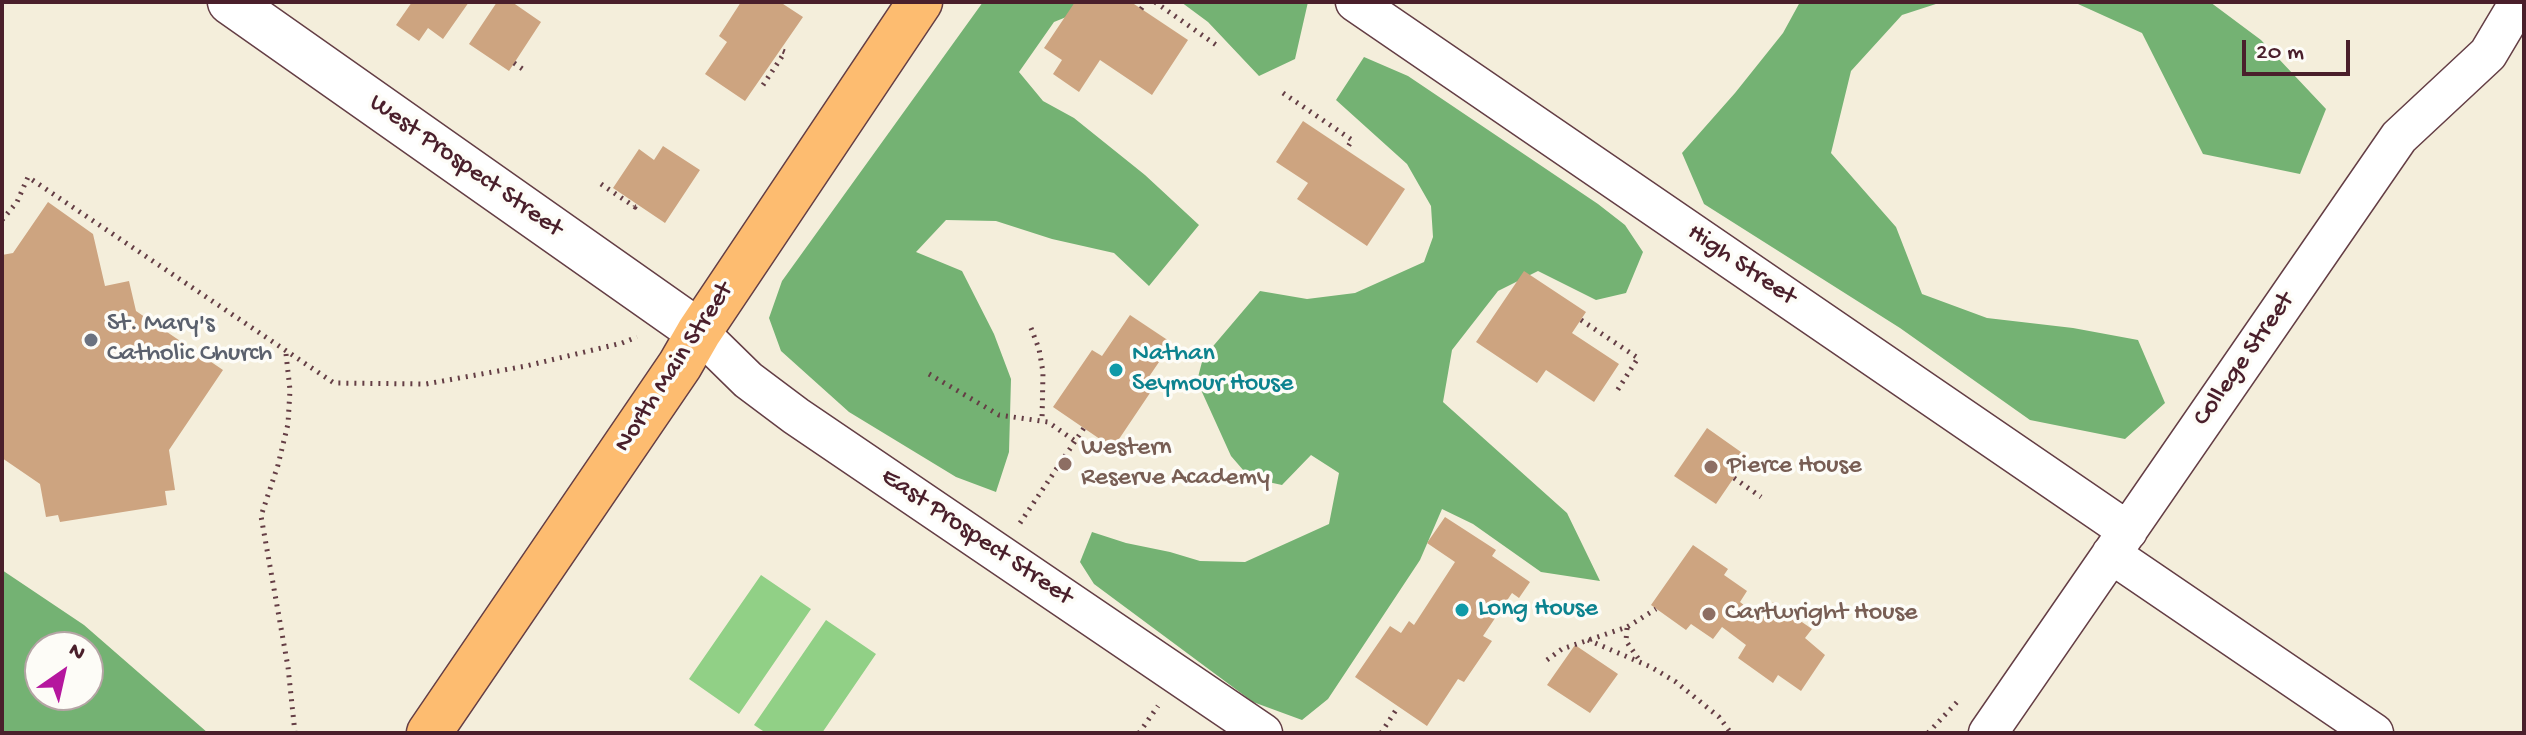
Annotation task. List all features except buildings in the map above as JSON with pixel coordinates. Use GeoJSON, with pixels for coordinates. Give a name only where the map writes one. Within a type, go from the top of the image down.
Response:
{"type":"FeatureCollection","features":[{"type":"Feature","properties":{"kind":"main road","name":"North Main Street"},"geometry":{"type":"LineString","coordinates":[[429,733],[680,365],[682,320],[920,2]]}},
{"type":"Feature","properties":{"kind":"street","name":"West Prospect Street"},"geometry":{"type":"LineString","coordinates":[[230,2],[682,320]]}},
{"type":"Feature","properties":{"kind":"street","name":"High Street"},"geometry":{"type":"LineString","coordinates":[[1355,2],[2119,543],[2374,733]]}},
{"type":"Feature","properties":{"kind":"street","name":"College Street"},"geometry":{"type":"LineString","coordinates":[[1988,733],[2399,137],[2488,54],[2519,2]]}},
{"type":"Feature","properties":{"kind":"street","name":"East Prospect Street"},"geometry":{"type":"LineString","coordinates":[[682,320],[748,380],[784,407],[1263,733]]}},
{"type":"Feature","properties":{"kind":"path"},"geometry":{"type":"LineString","coordinates":[[1141,9],[1146,2]]}},
{"type":"Feature","properties":{"kind":"path"},"geometry":{"type":"LineString","coordinates":[[1155,2],[1219,47]]}},
{"type":"Feature","properties":{"kind":"path"},"geometry":{"type":"LineString","coordinates":[[763,85],[785,52],[780,50]]}},
{"type":"Feature","properties":{"kind":"path"},"geometry":{"type":"LineString","coordinates":[[514,63],[524,70]]}},
{"type":"Feature","properties":{"kind":"path"},"geometry":{"type":"LineString","coordinates":[[1283,93],[1352,140],[1346,150]]}},
{"type":"Feature","properties":{"kind":"path"},"geometry":{"type":"LineString","coordinates":[[2,220],[21,195],[28,177],[334,383],[426,384],[526,366],[634,340],[648,329],[682,320]]}},
{"type":"Feature","properties":{"kind":"path"},"geometry":{"type":"LineString","coordinates":[[601,184],[635,207],[636,204]]}},
{"type":"Feature","properties":{"kind":"path"},"geometry":{"type":"LineString","coordinates":[[1581,320],[1638,358],[1615,394]]}},
{"type":"Feature","properties":{"kind":"path"},"geometry":{"type":"LineString","coordinates":[[1031,328],[1043,372],[1042,421]]}},
{"type":"Feature","properties":{"kind":"path"},"geometry":{"type":"LineString","coordinates":[[286,353],[290,390],[288,424],[261,516],[286,652],[295,733]]}},
{"type":"Feature","properties":{"kind":"path"},"geometry":{"type":"LineString","coordinates":[[929,374],[999,415],[1048,422],[1075,441]]}},
{"type":"Feature","properties":{"kind":"path"},"geometry":{"type":"LineString","coordinates":[[999,554],[1084,428]]}},
{"type":"Feature","properties":{"kind":"path"},"geometry":{"type":"LineString","coordinates":[[1734,478],[1761,497]]}},
{"type":"Feature","properties":{"kind":"path"},"geometry":{"type":"LineString","coordinates":[[1547,660],[1562,649],[1627,627],[1656,609]]}},
{"type":"Feature","properties":{"kind":"path"},"geometry":{"type":"LineString","coordinates":[[1627,627],[1626,641],[1643,665]]}},
{"type":"Feature","properties":{"kind":"path"},"geometry":{"type":"LineString","coordinates":[[1588,640],[1676,682],[1719,717],[1731,733]]}},
{"type":"Feature","properties":{"kind":"path"},"geometry":{"type":"LineString","coordinates":[[1928,733],[1958,701]]}},
{"type":"Feature","properties":{"kind":"path"},"geometry":{"type":"LineString","coordinates":[[1381,733],[1398,707]]}},
{"type":"Feature","properties":{"kind":"green space"},"geometry":{"type":"Polygon","coordinates":[[[983,2],[1103,2],[1054,22],[1019,72],[1043,101],[1074,118],[1145,175],[1199,225],[1149,286],[1114,253],[1052,239],[996,221],[946,220],[916,252],[962,271],[994,334],[1011,379],[1009,452],[996,492],[956,477],[849,412],[781,351],[769,318],[782,281],[983,2]]]}},
{"type":"Feature","properties":{"kind":"green space"},"geometry":{"type":"Polygon","coordinates":[[[1181,2],[1308,2],[1295,59],[1259,76],[1208,22],[1181,2]]]}},
{"type":"Feature","properties":{"kind":"green space"},"geometry":{"type":"Polygon","coordinates":[[[1800,2],[1942,2],[1902,15],[1851,71],[1831,153],[1896,227],[1922,294],[1987,318],[2073,328],[2138,340],[2165,403],[2125,439],[2030,420],[1900,328],[1704,204],[1682,153],[1783,33],[1800,2]]]}},
{"type":"Feature","properties":{"kind":"green space"},"geometry":{"type":"Polygon","coordinates":[[[2068,2],[2210,2],[2261,40],[2326,109],[2300,174],[2203,154],[2142,33],[2068,2]]]}},
{"type":"Feature","properties":{"kind":"green space"},"geometry":{"type":"Polygon","coordinates":[[[1364,57],[1408,76],[1598,204],[1625,225],[1643,252],[1626,293],[1596,300],[1538,271],[1498,291],[1452,350],[1443,402],[1567,513],[1600,581],[1541,572],[1473,524],[1442,509],[1420,560],[1328,699],[1302,720],[1253,702],[1094,584],[1080,562],[1092,532],[1200,561],[1245,562],[1329,524],[1339,473],[1311,455],[1282,485],[1250,478],[1231,456],[1197,381],[1203,358],[1260,291],[1307,299],[1355,293],[1424,262],[1433,237],[1431,206],[1407,164],[1336,100],[1364,57]]]}},
{"type":"Feature","properties":{"kind":"green space"},"geometry":{"type":"Polygon","coordinates":[[[2,570],[91,631],[24,631],[24,711],[104,711],[104,642],[208,733],[2,733],[2,570]]]}},
{"type":"Feature","properties":{"kind":"green space"},"geometry":{"type":"Polygon","coordinates":[[[761,575],[811,609],[739,714],[689,679],[761,575]]]}},
{"type":"Feature","properties":{"kind":"green space"},"geometry":{"type":"Polygon","coordinates":[[[826,620],[876,654],[822,733],[766,733],[754,725],[826,620]]]}},
{"type":"Feature","properties":{"kind":"place","name":"St. Mary's Catholic Church"},"geometry":{"type":"Point","coordinates":[91,340]}},
{"type":"Feature","properties":{"kind":"place","name":"Nathan Seymour House"},"geometry":{"type":"Point","coordinates":[1116,370]}},
{"type":"Feature","properties":{"kind":"place","name":"Western Reserve Academy"},"geometry":{"type":"Point","coordinates":[1065,464]}},
{"type":"Feature","properties":{"kind":"place","name":"Pierce House"},"geometry":{"type":"Point","coordinates":[1711,467]}},
{"type":"Feature","properties":{"kind":"place","name":"Long House"},"geometry":{"type":"Point","coordinates":[1462,610]}},
{"type":"Feature","properties":{"kind":"place","name":"Cartwright House"},"geometry":{"type":"Point","coordinates":[1709,614]}}]}
